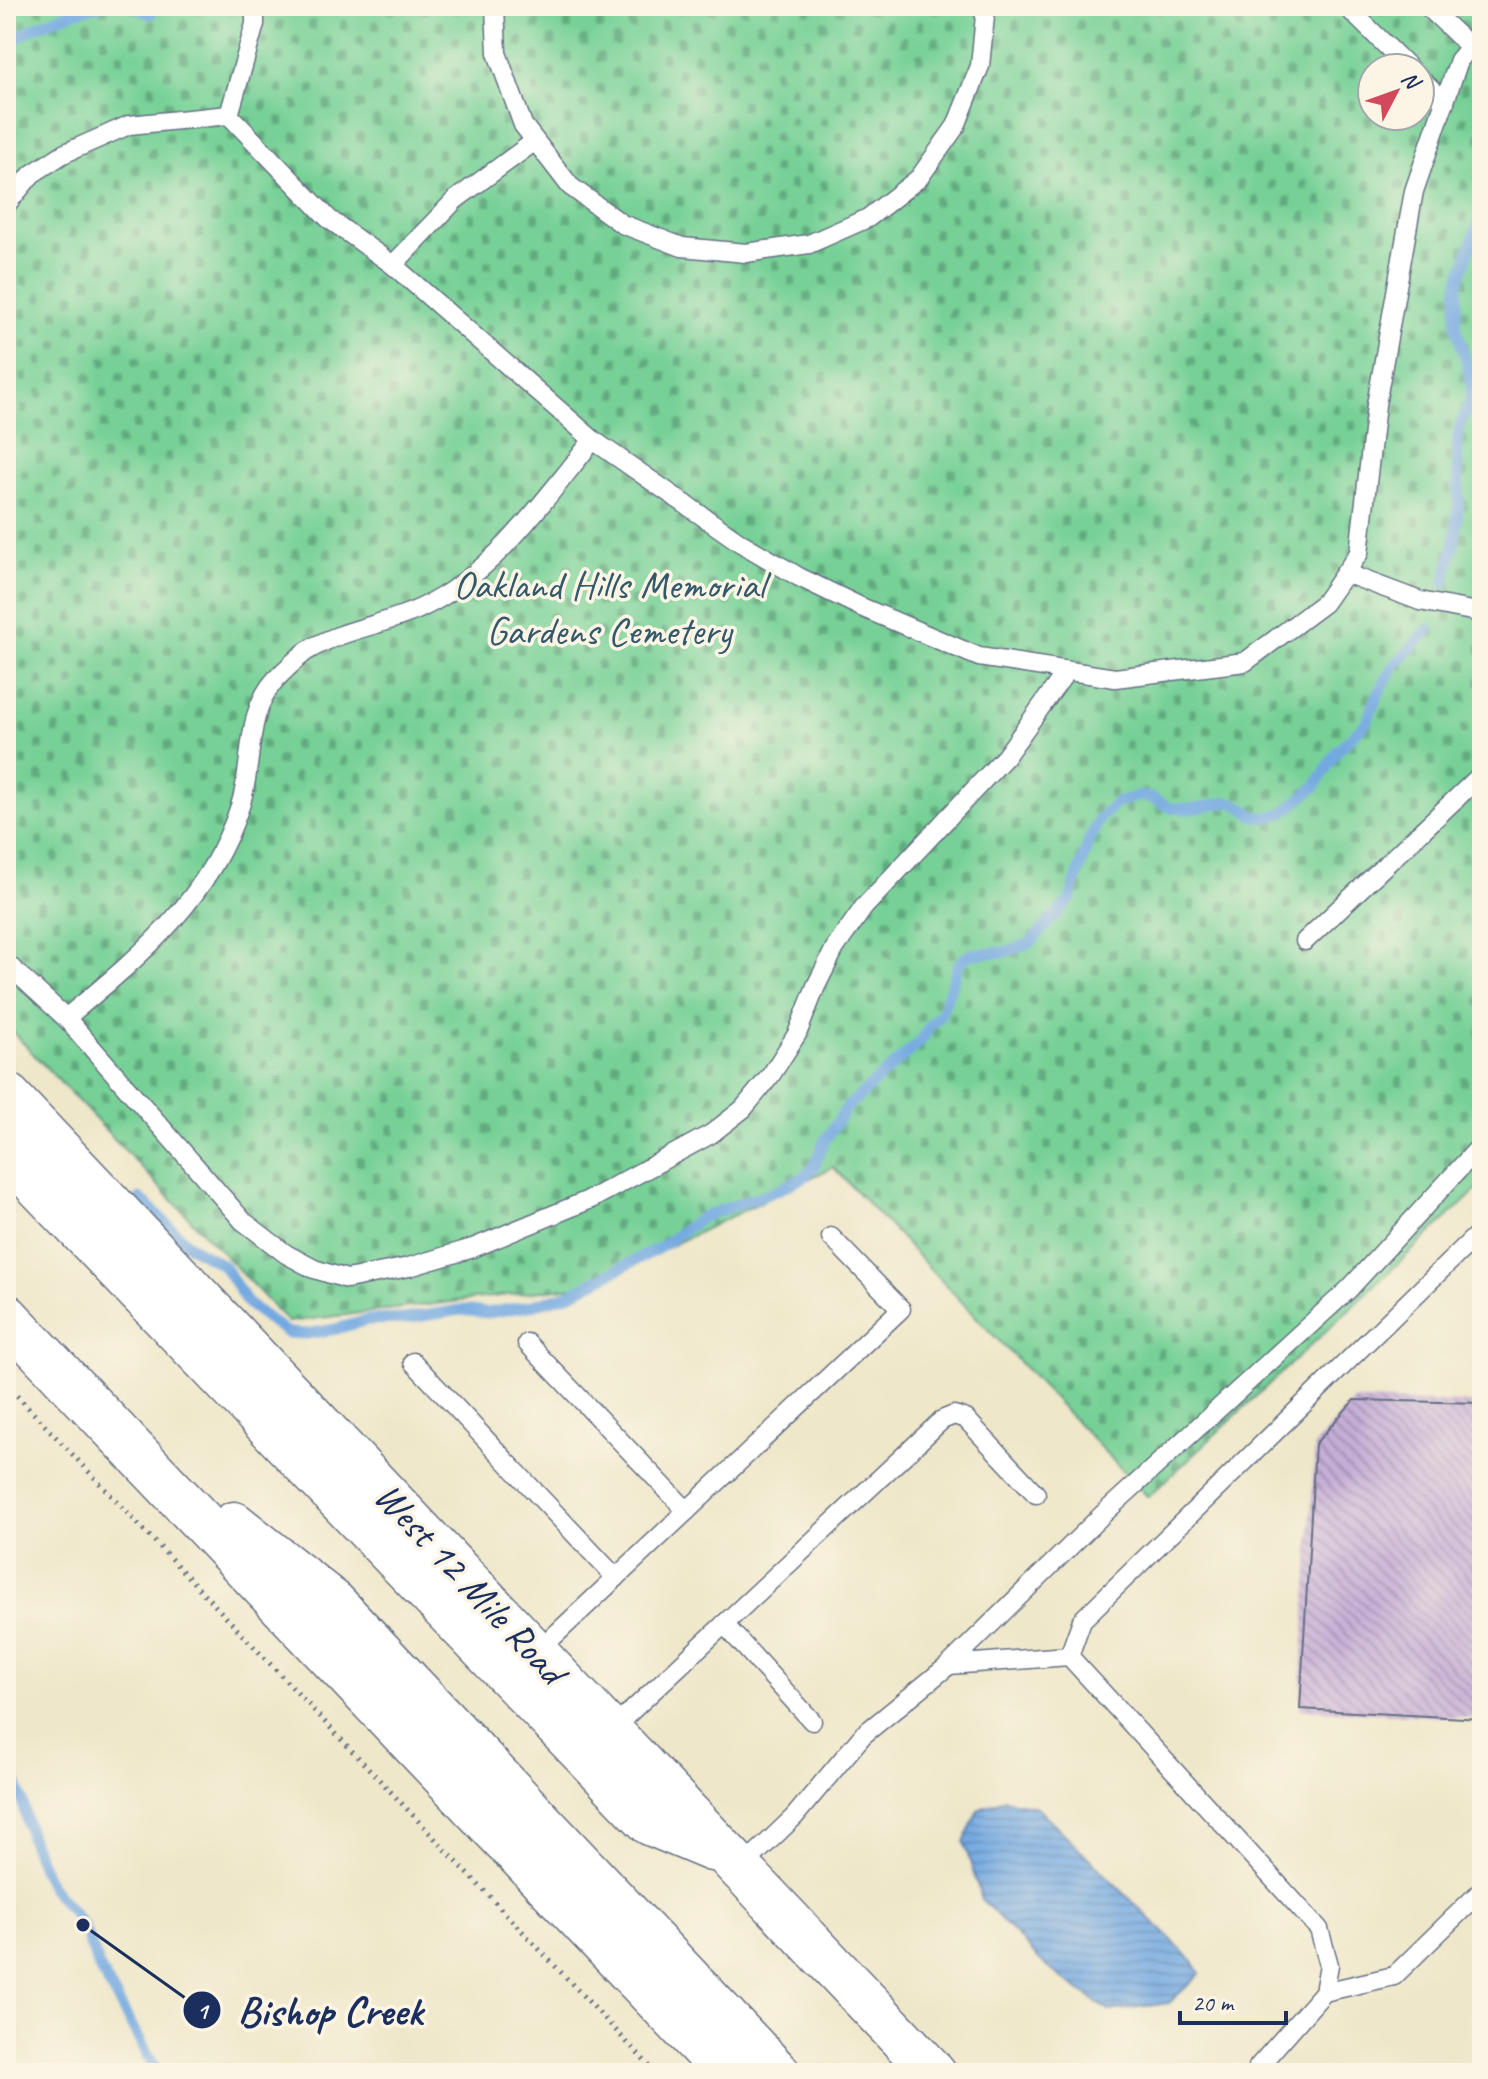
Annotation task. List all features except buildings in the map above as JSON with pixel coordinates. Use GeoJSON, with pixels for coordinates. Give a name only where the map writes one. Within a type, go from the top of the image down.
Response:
{"type":"FeatureCollection","features":[{"type":"Feature","properties":{"kind":"main road","name":"West 12 Mile Road"},"geometry":{"type":"LineString","coordinates":[[6,1094],[934,2073]]}},
{"type":"Feature","properties":{"kind":"main road"},"geometry":{"type":"LineString","coordinates":[[6,1153],[650,1823],[735,1862]]}},
{"type":"Feature","properties":{"kind":"main road"},"geometry":{"type":"LineString","coordinates":[[6,1316],[726,2073]]}},
{"type":"Feature","properties":{"kind":"main road"},"geometry":{"type":"LineString","coordinates":[[104,1420],[334,1603],[778,2073]]}},
{"type":"Feature","properties":{"kind":"lane"},"geometry":{"type":"LineString","coordinates":[[229,115],[255,24],[255,6]]}},
{"type":"Feature","properties":{"kind":"lane"},"geometry":{"type":"LineString","coordinates":[[495,6],[497,53],[523,125],[570,186],[622,224],[682,247],[746,253],[809,244],[868,218],[919,178],[956,126],[980,66],[986,6]]}},
{"type":"Feature","properties":{"kind":"lane"},"geometry":{"type":"LineString","coordinates":[[1346,6],[1393,52]]}},
{"type":"Feature","properties":{"kind":"lane"},"geometry":{"type":"LineString","coordinates":[[229,115],[329,219],[393,265],[593,440],[741,543],[824,589],[979,657],[1115,678],[1245,662],[1324,603],[1359,553],[1376,405],[1414,191],[1459,60],[1476,40],[1427,6]]}},
{"type":"Feature","properties":{"kind":"lane"},"geometry":{"type":"LineString","coordinates":[[1436,93],[1445,102]]}},
{"type":"Feature","properties":{"kind":"lane"},"geometry":{"type":"LineString","coordinates":[[6,205],[32,174],[63,154],[129,125],[229,115]]}},
{"type":"Feature","properties":{"kind":"lane"},"geometry":{"type":"LineString","coordinates":[[393,265],[455,200],[535,141]]}},
{"type":"Feature","properties":{"kind":"lane"},"geometry":{"type":"LineString","coordinates":[[66,1018],[142,954],[185,908],[218,861],[241,804],[258,711],[273,682],[307,651],[347,633],[421,608],[467,581],[515,535],[593,440]]}},
{"type":"Feature","properties":{"kind":"lane"},"geometry":{"type":"LineString","coordinates":[[1345,573],[1420,601],[1482,613]]}},
{"type":"Feature","properties":{"kind":"lane"},"geometry":{"type":"LineString","coordinates":[[6,963],[66,1018],[243,1221],[286,1254],[314,1269],[347,1279],[409,1267],[473,1248],[591,1199],[711,1134],[743,1109],[771,1075],[797,1034],[835,948],[864,907],[1005,757],[1066,672]]}},
{"type":"Feature","properties":{"kind":"lane"},"geometry":{"type":"LineString","coordinates":[[1305,941],[1482,774]]}},
{"type":"Feature","properties":{"kind":"lane"},"geometry":{"type":"LineString","coordinates":[[735,1862],[794,1817],[863,1735],[949,1665],[1101,1516],[1349,1289],[1482,1144]]}},
{"type":"Feature","properties":{"kind":"lane"},"geometry":{"type":"LineString","coordinates":[[1069,1656],[1082,1620],[1482,1230]]}},
{"type":"Feature","properties":{"kind":"lane"},"geometry":{"type":"LineString","coordinates":[[536,1653],[901,1309],[831,1237]]}},
{"type":"Feature","properties":{"kind":"lane"},"geometry":{"type":"LineString","coordinates":[[527,1343],[687,1511]]}},
{"type":"Feature","properties":{"kind":"lane"},"geometry":{"type":"LineString","coordinates":[[413,1362],[616,1578]]}},
{"type":"Feature","properties":{"kind":"lane"},"geometry":{"type":"LineString","coordinates":[[610,1731],[942,1420],[954,1415],[966,1419],[1036,1494]]}},
{"type":"Feature","properties":{"kind":"lane"},"geometry":{"type":"LineString","coordinates":[[724,1624],[812,1721]]}},
{"type":"Feature","properties":{"kind":"lane"},"geometry":{"type":"LineString","coordinates":[[949,1665],[1069,1656]]}},
{"type":"Feature","properties":{"kind":"lane"},"geometry":{"type":"LineString","coordinates":[[1069,1656],[1319,1929],[1329,1965],[1324,1992],[1253,2071]]}},
{"type":"Feature","properties":{"kind":"lane"},"geometry":{"type":"LineString","coordinates":[[1324,1992],[1394,1976],[1482,1890]]}},
{"type":"Feature","properties":{"kind":"path"},"geometry":{"type":"LineString","coordinates":[[6,1384],[656,2073]]}},
{"type":"Feature","properties":{"kind":"green space","name":"Oakland Hills Memorial Gardens Cemetery"},"geometry":{"type":"Polygon","coordinates":[[[6,6],[1482,6],[1482,1185],[1148,1497],[833,1167],[590,1285],[288,1322],[6,1025],[6,6]]]}},
{"type":"Feature","properties":{"kind":"water"},"geometry":{"type":"Polygon","coordinates":[[[1003,1799],[1037,1807],[1193,1961],[1200,1974],[1169,2003],[1109,2011],[1047,1967],[982,1900],[964,1842],[978,1810],[1003,1799]]]}},
{"type":"Feature","properties":{"kind":"waterway"},"geometry":{"type":"LineString","coordinates":[[6,48],[49,21],[99,6]]}},
{"type":"Feature","properties":{"kind":"waterway"},"geometry":{"type":"LineString","coordinates":[[132,6],[150,14],[158,6]]}},
{"type":"Feature","properties":{"kind":"waterway"},"geometry":{"type":"LineString","coordinates":[[1444,584],[1455,542],[1459,498],[1457,443],[1460,425],[1471,400],[1471,380],[1456,325],[1458,284],[1482,213]]}},
{"type":"Feature","properties":{"kind":"waterway"},"geometry":{"type":"LineString","coordinates":[[140,1198],[190,1246],[224,1266],[248,1304],[287,1333],[306,1334],[368,1320],[404,1319],[461,1310],[487,1313],[568,1295],[659,1248],[702,1217],[778,1190],[804,1177],[814,1167],[824,1142],[847,1107],[921,1041],[941,1014],[959,963],[971,954],[1007,952],[1030,943],[1070,900],[1089,840],[1100,818],[1116,803],[1139,796],[1152,798],[1171,808],[1191,809],[1228,802],[1255,816],[1265,818],[1283,813],[1315,787],[1337,751],[1367,722],[1394,666],[1429,629]]}},
{"type":"Feature","properties":{"kind":"waterway"},"geometry":{"type":"LineString","coordinates":[[6,1748],[30,1837],[46,1877],[83,1925],[99,1967],[158,2073]]}},
{"type":"Feature","properties":{"kind":"place","name":"Bishop Creek"},"geometry":{"type":"Point","coordinates":[83,1925]}}]}
